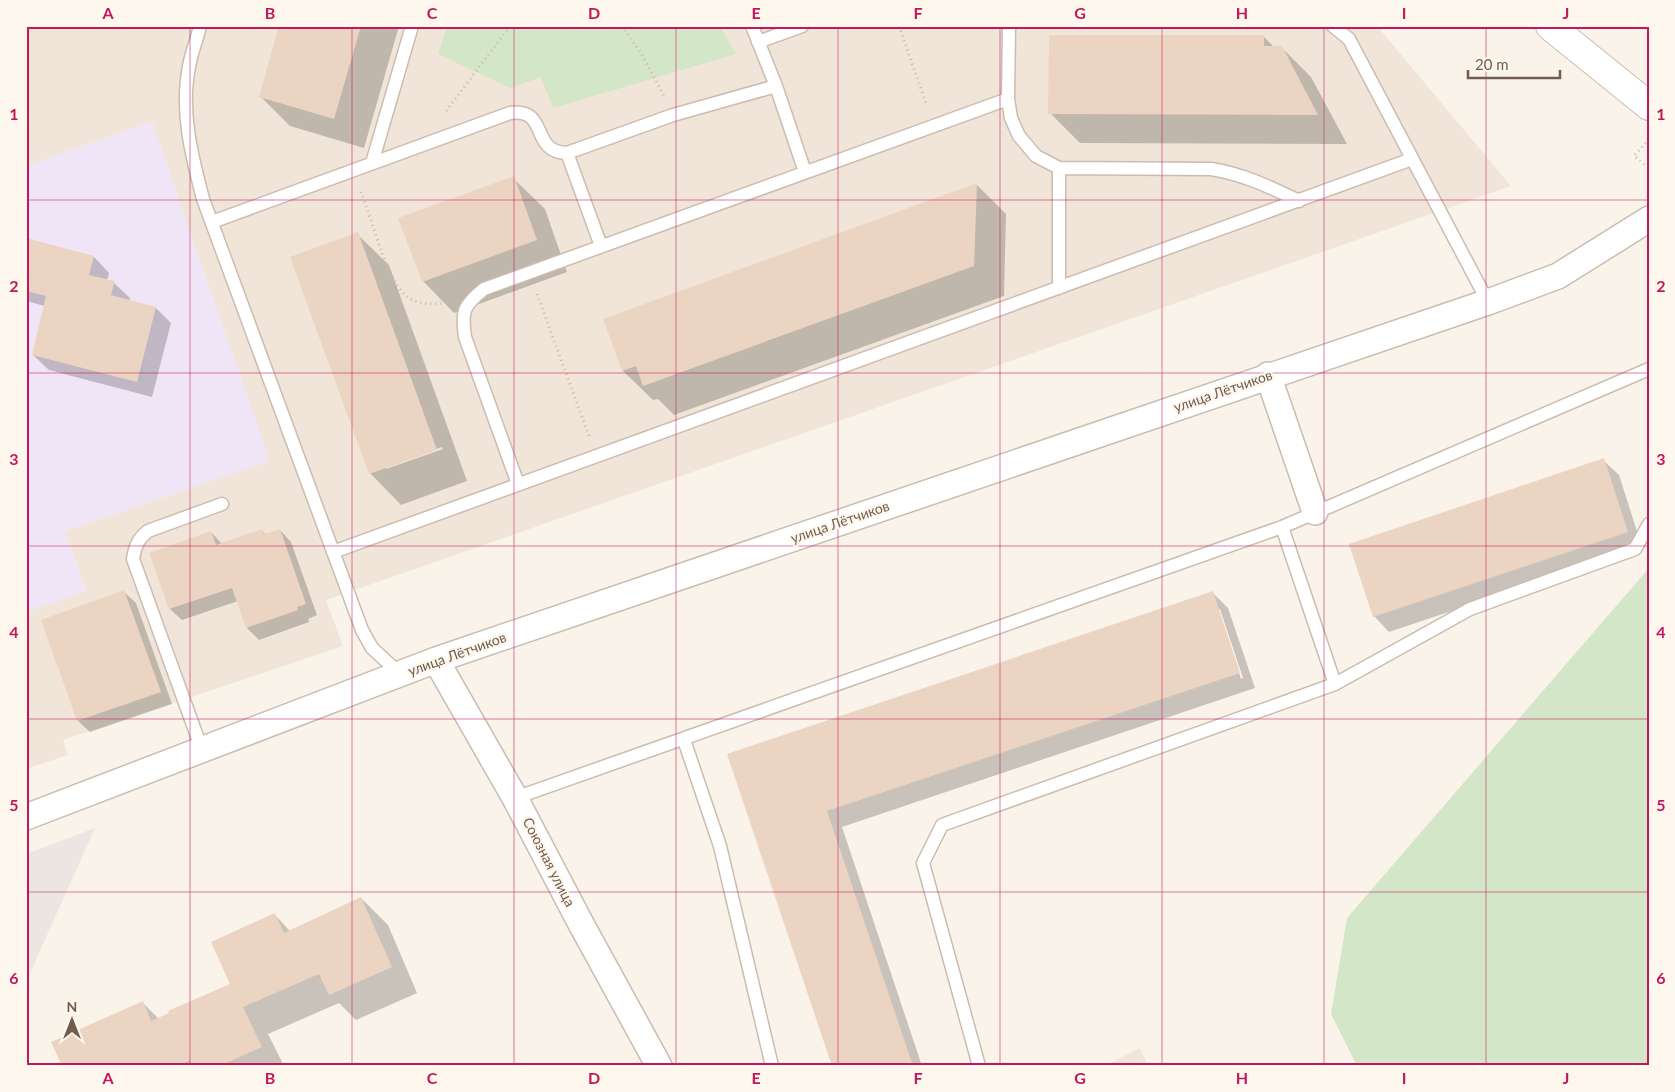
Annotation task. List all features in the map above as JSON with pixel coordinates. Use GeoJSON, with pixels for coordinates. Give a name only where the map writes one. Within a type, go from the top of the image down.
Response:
{"type":"FeatureCollection","features":[{"type":"Feature","properties":{"kind":"main road"},"geometry":{"type":"LineString","coordinates":[[1550,26],[1649,106]]}},
{"type":"Feature","properties":{"kind":"street","name":"улица Лётчиков"},"geometry":{"type":"LineString","coordinates":[[26,817],[436,660],[1488,302],[1558,276],[1649,219]]}},
{"type":"Feature","properties":{"kind":"street"},"geometry":{"type":"LineString","coordinates":[[1268,376],[1315,512]]}},
{"type":"Feature","properties":{"kind":"street","name":"Союзная улица"},"geometry":{"type":"LineString","coordinates":[[436,660],[515,798],[580,922],[660,1066]]}},
{"type":"Feature","properties":{"kind":"lane"},"geometry":{"type":"LineString","coordinates":[[200,26],[188,68],[186,105],[189,142],[203,199],[367,641],[400,674]]}},
{"type":"Feature","properties":{"kind":"lane"},"geometry":{"type":"LineString","coordinates":[[372,163],[412,26]]}},
{"type":"Feature","properties":{"kind":"lane"},"geometry":{"type":"LineString","coordinates":[[752,26],[776,86],[805,172]]}},
{"type":"Feature","properties":{"kind":"lane"},"geometry":{"type":"LineString","coordinates":[[758,42],[802,26]]}},
{"type":"Feature","properties":{"kind":"lane"},"geometry":{"type":"LineString","coordinates":[[1009,26],[1008,99],[1011,118],[1019,136],[1036,156],[1059,168],[1211,169],[1245,176],[1299,201]]}},
{"type":"Feature","properties":{"kind":"lane"},"geometry":{"type":"LineString","coordinates":[[1333,26],[1349,39],[1488,302]]}},
{"type":"Feature","properties":{"kind":"lane"},"geometry":{"type":"LineString","coordinates":[[212,222],[510,113],[518,112],[528,115],[536,123],[544,144],[549,149],[556,153],[567,153],[674,115],[776,86]]}},
{"type":"Feature","properties":{"kind":"lane"},"geometry":{"type":"LineString","coordinates":[[518,484],[465,337],[462,317],[468,302],[484,289],[1008,99]]}},
{"type":"Feature","properties":{"kind":"lane"},"geometry":{"type":"LineString","coordinates":[[567,153],[601,246]]}},
{"type":"Feature","properties":{"kind":"lane"},"geometry":{"type":"LineString","coordinates":[[333,552],[1412,159]]}},
{"type":"Feature","properties":{"kind":"lane"},"geometry":{"type":"LineString","coordinates":[[1059,168],[1059,288]]}},
{"type":"Feature","properties":{"kind":"lane"},"geometry":{"type":"LineString","coordinates":[[515,798],[684,740],[1282,527],[1649,369]]}},
{"type":"Feature","properties":{"kind":"lane"},"geometry":{"type":"LineString","coordinates":[[202,750],[134,559],[135,547],[139,538],[148,531],[222,504]]}},
{"type":"Feature","properties":{"kind":"lane"},"geometry":{"type":"LineString","coordinates":[[979,1066],[924,863],[942,825],[1335,684],[1470,609],[1635,550],[1649,524]]}},
{"type":"Feature","properties":{"kind":"lane"},"geometry":{"type":"LineString","coordinates":[[1282,527],[1335,684]]}},
{"type":"Feature","properties":{"kind":"lane"},"geometry":{"type":"LineString","coordinates":[[684,740],[720,846],[772,1066]]}},
{"type":"Feature","properties":{"kind":"path"},"geometry":{"type":"LineString","coordinates":[[420,146],[510,26]]}},
{"type":"Feature","properties":{"kind":"path"},"geometry":{"type":"LineString","coordinates":[[622,26],[641,53],[674,115]]}},
{"type":"Feature","properties":{"kind":"path"},"geometry":{"type":"LineString","coordinates":[[898,26],[934,126]]}},
{"type":"Feature","properties":{"kind":"path"},"geometry":{"type":"LineString","coordinates":[[1649,139],[1634,156],[1649,168]]}},
{"type":"Feature","properties":{"kind":"path"},"geometry":{"type":"LineString","coordinates":[[354,170],[392,275],[404,294],[418,303],[442,304],[484,289]]}},
{"type":"Feature","properties":{"kind":"path"},"geometry":{"type":"LineString","coordinates":[[529,272],[596,456]]}},
{"type":"Feature","properties":{"kind":"shaded area"},"geometry":{"type":"Polygon","coordinates":[[[26,26],[1377,26],[1511,186],[326,600],[343,646],[63,740],[68,755],[26,769],[26,612],[86,591],[65,531],[269,461],[152,122],[26,166],[26,26]]]}},
{"type":"Feature","properties":{"kind":"shaded area"},"geometry":{"type":"Polygon","coordinates":[[[152,122],[270,461],[65,531],[86,591],[26,612],[26,166],[152,122]]]}},
{"type":"Feature","properties":{"kind":"shaded area"},"geometry":{"type":"Polygon","coordinates":[[[95,828],[26,982],[26,854],[95,828]]]}},
{"type":"Feature","properties":{"kind":"shaded area"},"geometry":{"type":"Polygon","coordinates":[[[1140,1048],[1148,1066],[1105,1066],[1140,1048]]]}},
{"type":"Feature","properties":{"kind":"green space"},"geometry":{"type":"Polygon","coordinates":[[[447,26],[720,26],[736,54],[553,108],[541,77],[510,88],[438,54],[447,26]]]}},
{"type":"Feature","properties":{"kind":"green space"},"geometry":{"type":"Polygon","coordinates":[[[1649,568],[1649,1066],[1357,1066],[1331,1014],[1347,918],[1649,568]]]}},
{"type":"Feature","properties":{"kind":"building"},"geometry":{"type":"Polygon","coordinates":[[[279,26],[361,26],[334,119],[259,97],[279,26]]]}},
{"type":"Feature","properties":{"kind":"building"},"geometry":{"type":"Polygon","coordinates":[[[1049,35],[1264,35],[1264,46],[1282,46],[1318,115],[1048,114],[1049,35]]]}},
{"type":"Feature","properties":{"kind":"building"},"geometry":{"type":"Polygon","coordinates":[[[514,176],[537,240],[422,282],[398,218],[514,176]]]}},
{"type":"Feature","properties":{"kind":"building"},"geometry":{"type":"Polygon","coordinates":[[[977,183],[974,266],[643,386],[636,366],[622,371],[603,319],[977,183]]]}},
{"type":"Feature","properties":{"kind":"building"},"geometry":{"type":"Polygon","coordinates":[[[358,232],[437,450],[369,474],[290,257],[358,232]]]}},
{"type":"Feature","properties":{"kind":"building"},"geometry":{"type":"Polygon","coordinates":[[[26,238],[94,256],[89,275],[115,281],[111,295],[156,307],[137,382],[32,355],[46,296],[26,291],[26,238]]]}},
{"type":"Feature","properties":{"kind":"building"},"geometry":{"type":"Polygon","coordinates":[[[1604,458],[1628,532],[1373,617],[1349,544],[1604,458]]]}},
{"type":"Feature","properties":{"kind":"building"},"geometry":{"type":"Polygon","coordinates":[[[262,529],[264,534],[280,529],[306,604],[297,607],[298,610],[246,628],[232,588],[169,609],[149,553],[211,531],[216,545],[262,529]]]}},
{"type":"Feature","properties":{"kind":"building"},"geometry":{"type":"Polygon","coordinates":[[[124,590],[161,692],[77,721],[41,620],[124,590]]]}},
{"type":"Feature","properties":{"kind":"building"},"geometry":{"type":"Polygon","coordinates":[[[1213,591],[1240,673],[827,811],[913,1066],[832,1066],[727,754],[1213,591]]]}},
{"type":"Feature","properties":{"kind":"building"},"geometry":{"type":"Polygon","coordinates":[[[361,897],[392,967],[329,995],[319,974],[243,1007],[262,1047],[219,1066],[192,1066],[190,1060],[177,1066],[62,1066],[51,1042],[143,1001],[151,1021],[169,1013],[168,1011],[230,984],[211,942],[275,913],[284,933],[361,897]]]}}]}
